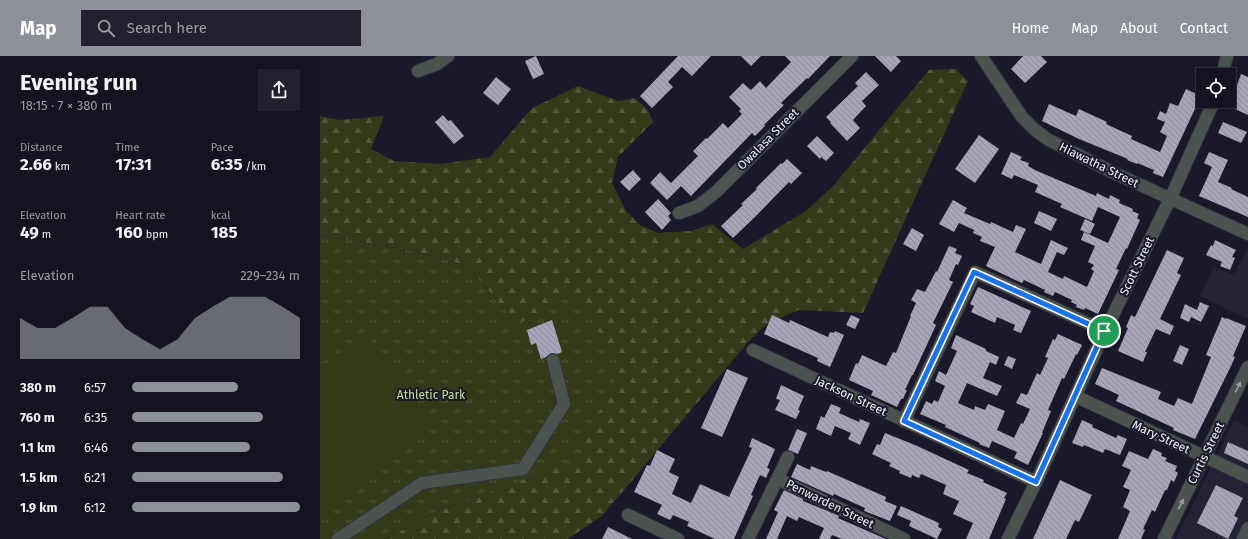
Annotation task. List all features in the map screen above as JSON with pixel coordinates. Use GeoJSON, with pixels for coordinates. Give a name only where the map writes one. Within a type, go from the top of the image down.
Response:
{"type":"FeatureCollection","features":[{"type":"Feature","properties":{"kind":"street"},"geometry":{"type":"LineString","coordinates":[[418,71],[437,64],[448,56]]}},
{"type":"Feature","properties":{"kind":"street","name":"Owalasa Street"},"geometry":{"type":"LineString","coordinates":[[679,213],[698,206],[716,192],[852,56]]}},
{"type":"Feature","properties":{"kind":"street","name":"Hiawatha Street"},"geometry":{"type":"LineString","coordinates":[[981,56],[1022,117],[1040,134],[1054,143],[1088,160],[1248,234]]}},
{"type":"Feature","properties":{"kind":"street"},"geometry":{"type":"LineString","coordinates":[[1224,68],[1227,56]]}},
{"type":"Feature","properties":{"kind":"street","name":"Scott Street"},"geometry":{"type":"LineString","coordinates":[[1008,539],[1036,482],[1053,456],[1075,396],[1104,331],[1170,198],[1211,108]]}},
{"type":"Feature","properties":{"kind":"street"},"geometry":{"type":"LineString","coordinates":[[904,421],[974,272],[1104,331]]}},
{"type":"Feature","properties":{"kind":"street","name":"Jackson Street"},"geometry":{"type":"LineString","coordinates":[[753,350],[1036,482]]}},
{"type":"Feature","properties":{"kind":"street"},"geometry":{"type":"LineString","coordinates":[[338,539],[422,483],[523,469],[564,404],[553,360]]}},
{"type":"Feature","properties":{"kind":"street","name":"Curtis Street"},"geometry":{"type":"LineString","coordinates":[[1164,539],[1248,366]]}},
{"type":"Feature","properties":{"kind":"street","name":"Mary Street"},"geometry":{"type":"LineString","coordinates":[[1075,396],[1248,477]]}},
{"type":"Feature","properties":{"kind":"street"},"geometry":{"type":"LineString","coordinates":[[748,539],[788,457]]}},
{"type":"Feature","properties":{"kind":"street","name":"Penwarden Street"},"geometry":{"type":"LineString","coordinates":[[778,479],[904,539]]}},
{"type":"Feature","properties":{"kind":"street"},"geometry":{"type":"LineString","coordinates":[[628,515],[678,539]]}},
{"type":"Feature","properties":{"kind":"street"},"geometry":{"type":"LineString","coordinates":[[1243,539],[1248,528]]}},
{"type":"Feature","properties":{"kind":"shaded area"},"geometry":{"type":"Polygon","coordinates":[[[1248,247],[1248,319],[1200,296],[1214,267],[1234,275],[1248,247]]]}},
{"type":"Feature","properties":{"kind":"shaded area"},"geometry":{"type":"Polygon","coordinates":[[[1234,420],[1248,427],[1248,539],[1176,539],[1234,420]]]}},
{"type":"Feature","properties":{"kind":"green space"},"geometry":{"type":"Polygon","coordinates":[[[956,69],[968,81],[863,313],[799,310],[768,323],[749,341],[603,515],[568,539],[386,539],[435,512],[474,499],[517,325],[468,266],[414,251],[320,235],[320,116],[339,120],[384,116],[371,149],[394,161],[441,164],[490,157],[532,108],[578,86],[618,101],[635,98],[648,110],[653,122],[618,157],[612,183],[626,211],[640,225],[658,233],[690,231],[712,224],[743,249],[806,211],[834,185],[929,70],[956,69]]]}},
{"type":"Feature","properties":{"kind":"green space","name":"Athletic Park"},"geometry":{"type":"Polygon","coordinates":[[[320,235],[414,251],[468,266],[517,325],[575,292],[621,366],[577,459],[474,499],[435,512],[386,539],[320,539],[320,235]]]}},
{"type":"Feature","properties":{"kind":"green space"},"geometry":{"type":"Polygon","coordinates":[[[320,328],[337,351],[320,364],[320,328]]]}},
{"type":"Feature","properties":{"kind":"green space"},"geometry":{"type":"Polygon","coordinates":[[[370,340],[433,426],[320,508],[320,376],[370,340]]]}},
{"type":"Feature","properties":{"kind":"building"},"geometry":{"type":"Polygon","coordinates":[[[536,56],[544,74],[533,79],[525,61],[536,56]]]}},
{"type":"Feature","properties":{"kind":"building"},"geometry":{"type":"Polygon","coordinates":[[[678,56],[711,56],[692,76],[682,67],[668,82],[673,87],[652,108],[640,96],[678,56]]]}},
{"type":"Feature","properties":{"kind":"building"},"geometry":{"type":"Polygon","coordinates":[[[741,56],[761,56],[751,66],[741,56]]]}},
{"type":"Feature","properties":{"kind":"building"},"geometry":{"type":"Polygon","coordinates":[[[785,56],[830,56],[808,79],[807,78],[781,103],[784,105],[764,125],[765,126],[755,136],[752,133],[691,196],[681,186],[667,200],[650,183],[660,172],[671,183],[698,156],[693,151],[706,138],[707,139],[723,123],[728,128],[742,114],[739,111],[741,109],[729,97],[743,83],[751,90],[760,81],[766,88],[791,62],[785,56]]]}},
{"type":"Feature","properties":{"kind":"building"},"geometry":{"type":"Polygon","coordinates":[[[875,56],[896,56],[901,61],[891,72],[875,56]]]}},
{"type":"Feature","properties":{"kind":"building"},"geometry":{"type":"Polygon","coordinates":[[[1023,56],[1041,56],[1047,62],[1025,83],[1011,69],[1023,56]]]}},
{"type":"Feature","properties":{"kind":"building"},"geometry":{"type":"Polygon","coordinates":[[[866,72],[879,85],[862,101],[866,106],[853,120],[860,128],[847,141],[826,117],[858,86],[855,83],[866,72]]]}},
{"type":"Feature","properties":{"kind":"building"},"geometry":{"type":"Polygon","coordinates":[[[1241,74],[1248,77],[1248,115],[1235,109],[1237,106],[1236,88],[1241,74]]]}},
{"type":"Feature","properties":{"kind":"building"},"geometry":{"type":"Polygon","coordinates":[[[496,77],[511,89],[498,105],[483,93],[496,77]]]}},
{"type":"Feature","properties":{"kind":"building"},"geometry":{"type":"Polygon","coordinates":[[[1186,89],[1196,94],[1196,107],[1163,177],[1153,173],[1154,170],[1079,139],[1042,121],[1049,104],[1076,116],[1079,109],[1132,136],[1131,139],[1160,152],[1167,136],[1160,132],[1165,122],[1157,119],[1160,111],[1166,114],[1170,103],[1178,106],[1186,89]]]}},
{"type":"Feature","properties":{"kind":"building"},"geometry":{"type":"Polygon","coordinates":[[[443,115],[448,121],[451,120],[464,136],[454,144],[435,122],[443,115]]]}},
{"type":"Feature","properties":{"kind":"building"},"geometry":{"type":"Polygon","coordinates":[[[1223,122],[1247,132],[1241,143],[1218,133],[1223,122]]]}},
{"type":"Feature","properties":{"kind":"building"},"geometry":{"type":"Polygon","coordinates":[[[979,135],[999,149],[975,183],[955,169],[979,135]]]}},
{"type":"Feature","properties":{"kind":"building"},"geometry":{"type":"Polygon","coordinates":[[[817,136],[834,153],[826,161],[821,157],[820,159],[807,146],[817,136]]]}},
{"type":"Feature","properties":{"kind":"building"},"geometry":{"type":"Polygon","coordinates":[[[1011,152],[1022,157],[1020,160],[1029,163],[1028,166],[1037,171],[1096,196],[1097,193],[1109,199],[1110,195],[1120,200],[1119,203],[1133,209],[1132,211],[1139,214],[1137,218],[1140,220],[1116,269],[1119,270],[1098,314],[1085,308],[1084,310],[1076,307],[1077,305],[1071,302],[1072,300],[1055,292],[1053,296],[1044,292],[1045,290],[1024,280],[1022,283],[986,266],[995,247],[980,241],[982,237],[973,233],[974,230],[959,223],[954,232],[939,224],[953,200],[967,208],[964,213],[990,224],[991,222],[1013,232],[1016,225],[1026,229],[1015,252],[1041,264],[1051,240],[1068,248],[1064,255],[1057,252],[1048,272],[1063,279],[1064,276],[1087,287],[1094,271],[1091,269],[1094,265],[1088,262],[1095,246],[1081,240],[1084,232],[1108,243],[1120,217],[1098,207],[1092,221],[1060,207],[1062,204],[1035,192],[1038,185],[1014,175],[1012,179],[1001,174],[1011,152]]]}},
{"type":"Feature","properties":{"kind":"building"},"geometry":{"type":"Polygon","coordinates":[[[1209,152],[1228,160],[1218,182],[1248,197],[1248,217],[1199,196],[1212,167],[1204,163],[1209,152]]]}},
{"type":"Feature","properties":{"kind":"building"},"geometry":{"type":"Polygon","coordinates":[[[787,159],[802,173],[791,184],[789,182],[733,238],[721,226],[743,205],[741,204],[757,189],[756,188],[787,159]]]}},
{"type":"Feature","properties":{"kind":"building"},"geometry":{"type":"Polygon","coordinates":[[[633,170],[641,179],[629,191],[620,182],[633,170]]]}},
{"type":"Feature","properties":{"kind":"building"},"geometry":{"type":"Polygon","coordinates":[[[658,199],[671,213],[668,216],[671,220],[662,230],[645,212],[658,199]]]}},
{"type":"Feature","properties":{"kind":"building"},"geometry":{"type":"Polygon","coordinates":[[[1039,211],[1057,219],[1051,231],[1034,223],[1039,211]]]}},
{"type":"Feature","properties":{"kind":"building"},"geometry":{"type":"Polygon","coordinates":[[[1085,219],[1095,224],[1090,234],[1080,230],[1085,219]]]}},
{"type":"Feature","properties":{"kind":"building"},"geometry":{"type":"Polygon","coordinates":[[[912,228],[924,235],[916,251],[903,244],[912,228]]]}},
{"type":"Feature","properties":{"kind":"building"},"geometry":{"type":"Polygon","coordinates":[[[1215,240],[1236,250],[1232,257],[1235,258],[1230,270],[1220,266],[1222,262],[1206,255],[1211,245],[1213,246],[1215,240]]]}},
{"type":"Feature","properties":{"kind":"building"},"geometry":{"type":"Polygon","coordinates":[[[949,246],[957,249],[955,253],[962,256],[958,265],[956,264],[949,280],[953,282],[933,323],[936,325],[905,390],[907,390],[903,399],[901,399],[897,407],[871,395],[873,391],[849,380],[856,363],[858,364],[862,355],[886,366],[893,352],[896,353],[916,303],[911,300],[917,289],[925,292],[936,271],[937,272],[949,246]]]}},
{"type":"Feature","properties":{"kind":"building"},"geometry":{"type":"Polygon","coordinates":[[[1167,250],[1184,258],[1177,273],[1181,275],[1160,319],[1174,326],[1170,335],[1156,329],[1145,352],[1147,352],[1143,362],[1118,351],[1128,328],[1126,327],[1131,315],[1135,317],[1167,250]]]}},
{"type":"Feature","properties":{"kind":"building"},"geometry":{"type":"Polygon","coordinates":[[[978,287],[1031,311],[1021,333],[1013,330],[1015,325],[997,317],[995,323],[971,312],[974,306],[970,304],[978,287]]]}},
{"type":"Feature","properties":{"kind":"building"},"geometry":{"type":"Polygon","coordinates":[[[1200,302],[1209,306],[1201,322],[1191,317],[1189,322],[1180,318],[1185,304],[1197,310],[1200,302]]]}},
{"type":"Feature","properties":{"kind":"building"},"geometry":{"type":"Polygon","coordinates":[[[772,315],[789,323],[790,320],[828,337],[830,332],[834,333],[835,331],[844,335],[830,367],[817,361],[818,358],[764,334],[772,315]]]}},
{"type":"Feature","properties":{"kind":"building"},"geometry":{"type":"Polygon","coordinates":[[[851,315],[860,319],[855,329],[846,325],[851,315]]]}},
{"type":"Feature","properties":{"kind":"building"},"geometry":{"type":"Polygon","coordinates":[[[1222,317],[1246,326],[1233,356],[1235,357],[1231,366],[1195,439],[1173,430],[1174,428],[1116,401],[1119,395],[1095,384],[1102,368],[1161,392],[1158,399],[1174,406],[1178,398],[1192,404],[1211,357],[1206,355],[1222,317]]]}},
{"type":"Feature","properties":{"kind":"building"},"geometry":{"type":"Polygon","coordinates":[[[552,320],[562,352],[557,354],[551,353],[541,359],[536,343],[531,345],[527,330],[552,320]]]}},
{"type":"Feature","properties":{"kind":"building"},"geometry":{"type":"Polygon","coordinates":[[[1058,334],[1082,345],[1064,379],[1062,378],[1048,410],[1051,411],[1043,433],[1028,465],[1014,458],[1017,452],[992,441],[989,448],[945,427],[946,425],[920,414],[926,401],[932,404],[934,400],[938,402],[945,386],[935,381],[939,371],[946,375],[957,351],[951,348],[956,335],[986,349],[986,351],[999,357],[996,365],[990,362],[983,378],[1002,386],[997,396],[967,383],[958,403],[974,410],[975,406],[985,410],[988,404],[1005,411],[997,430],[1014,438],[1030,409],[1016,403],[1021,393],[1027,395],[1037,373],[1040,375],[1048,358],[1045,357],[1053,339],[1055,340],[1058,334]]]}},
{"type":"Feature","properties":{"kind":"building"},"geometry":{"type":"Polygon","coordinates":[[[1180,345],[1189,349],[1182,365],[1173,361],[1180,345]]]}},
{"type":"Feature","properties":{"kind":"building"},"geometry":{"type":"Polygon","coordinates":[[[1008,356],[1016,359],[1012,369],[1004,365],[1008,356]]]}},
{"type":"Feature","properties":{"kind":"building"},"geometry":{"type":"Polygon","coordinates":[[[727,369],[748,378],[722,437],[701,428],[727,369]]]}},
{"type":"Feature","properties":{"kind":"building"},"geometry":{"type":"Polygon","coordinates":[[[781,385],[804,396],[796,419],[775,410],[780,400],[776,399],[781,385]]]}},
{"type":"Feature","properties":{"kind":"building"},"geometry":{"type":"Polygon","coordinates":[[[831,404],[841,408],[839,413],[859,422],[860,419],[870,423],[860,445],[848,439],[851,433],[835,426],[831,436],[816,429],[821,416],[824,418],[831,404]]]}},
{"type":"Feature","properties":{"kind":"building"},"geometry":{"type":"Polygon","coordinates":[[[1082,420],[1093,425],[1092,427],[1116,438],[1118,435],[1127,439],[1120,455],[1105,449],[1103,453],[1084,445],[1083,447],[1072,443],[1082,420]]]}},
{"type":"Feature","properties":{"kind":"building"},"geometry":{"type":"Polygon","coordinates":[[[797,429],[807,433],[798,454],[788,450],[797,429]]]}},
{"type":"Feature","properties":{"kind":"building"},"geometry":{"type":"Polygon","coordinates":[[[885,433],[969,470],[967,473],[984,480],[983,482],[1007,493],[1004,498],[1006,499],[989,539],[966,539],[973,523],[953,514],[959,501],[943,494],[946,485],[921,474],[919,478],[912,475],[911,478],[899,473],[900,471],[889,466],[891,463],[872,454],[877,444],[880,445],[885,433]]]}},
{"type":"Feature","properties":{"kind":"building"},"geometry":{"type":"Polygon","coordinates":[[[752,438],[775,449],[767,468],[770,469],[766,478],[760,475],[751,495],[753,496],[734,539],[715,539],[687,526],[689,522],[673,515],[670,520],[657,514],[662,505],[634,492],[647,465],[650,466],[657,450],[675,459],[669,472],[679,477],[672,494],[691,503],[700,484],[729,497],[752,448],[749,447],[752,438]]]}},
{"type":"Feature","properties":{"kind":"building"},"geometry":{"type":"Polygon","coordinates":[[[1228,442],[1248,451],[1248,464],[1224,453],[1228,442]]]}},
{"type":"Feature","properties":{"kind":"building"},"geometry":{"type":"Polygon","coordinates":[[[1153,449],[1162,453],[1161,456],[1167,458],[1165,461],[1177,466],[1175,471],[1178,473],[1174,482],[1171,480],[1167,490],[1165,490],[1155,512],[1152,510],[1143,529],[1145,530],[1141,539],[1118,539],[1130,511],[1123,507],[1130,490],[1123,487],[1131,470],[1122,466],[1129,451],[1148,459],[1153,449]]]}},
{"type":"Feature","properties":{"kind":"building"},"geometry":{"type":"Polygon","coordinates":[[[797,464],[810,470],[811,466],[826,472],[827,471],[886,497],[885,501],[897,506],[890,521],[864,511],[865,508],[834,494],[833,496],[791,477],[797,464]]]}},
{"type":"Feature","properties":{"kind":"building"},"geometry":{"type":"Polygon","coordinates":[[[1060,480],[1092,495],[1079,522],[1075,520],[1066,539],[1033,539],[1060,480]]]}},
{"type":"Feature","properties":{"kind":"building"},"geometry":{"type":"Polygon","coordinates":[[[1216,485],[1243,498],[1234,516],[1238,518],[1228,539],[1197,523],[1216,485]]]}},
{"type":"Feature","properties":{"kind":"building"},"geometry":{"type":"Polygon","coordinates":[[[784,490],[803,499],[803,501],[839,516],[838,518],[886,539],[842,539],[832,535],[830,539],[819,539],[824,528],[799,517],[797,521],[787,516],[777,539],[766,539],[778,512],[774,510],[784,490]]]}},
{"type":"Feature","properties":{"kind":"building"},"geometry":{"type":"Polygon","coordinates":[[[901,506],[939,523],[938,527],[942,529],[937,539],[909,526],[911,521],[897,515],[901,506]]]}},
{"type":"Feature","properties":{"kind":"building"},"geometry":{"type":"Polygon","coordinates":[[[608,527],[632,539],[602,539],[608,527]]]}},
{"type":"Feature","properties":{"kind":"route"},"geometry":{"type":"LineString","coordinates":[[974,272],[1104,331],[1036,482],[904,421],[974,272]]}}]}
